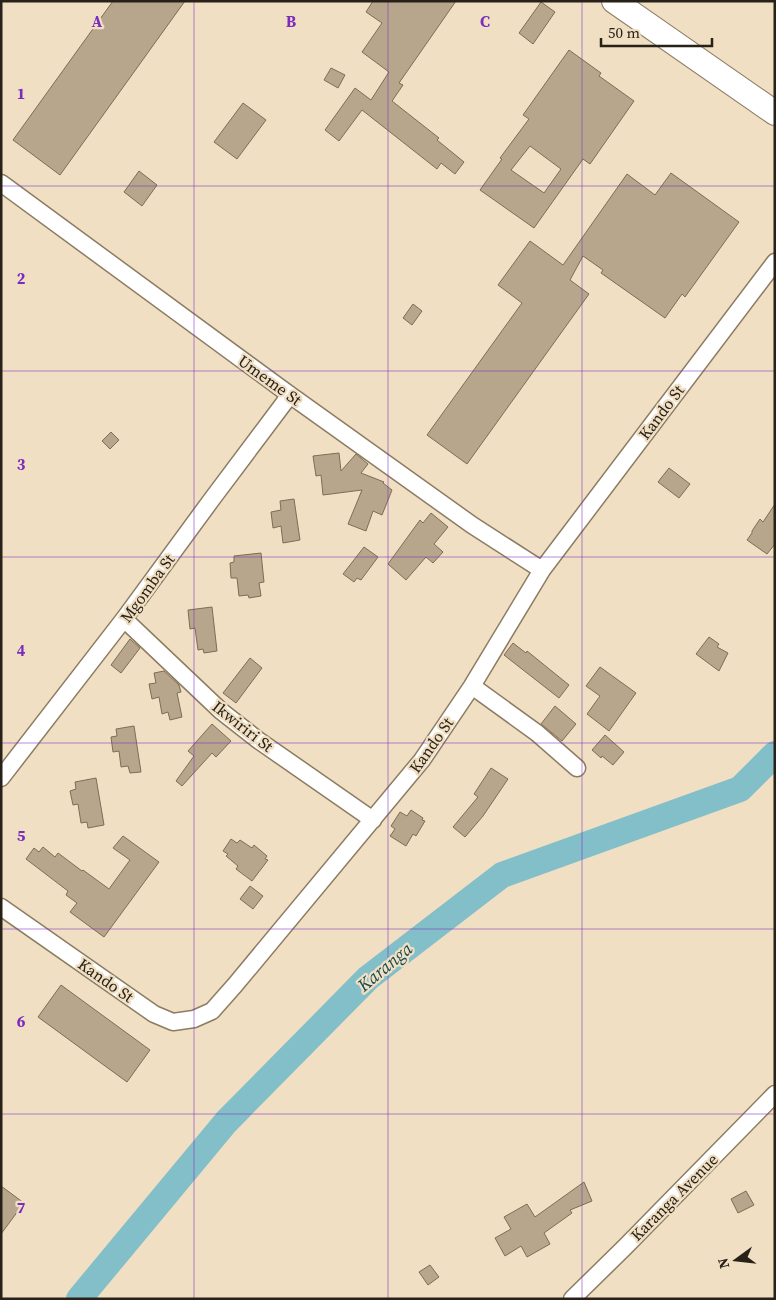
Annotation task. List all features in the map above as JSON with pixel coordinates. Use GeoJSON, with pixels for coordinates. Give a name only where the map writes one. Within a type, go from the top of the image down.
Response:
{"type":"FeatureCollection","features":[{"type":"Feature","properties":{"kind":"street"},"geometry":{"type":"LineString","coordinates":[[614,1],[775,113]]}},
{"type":"Feature","properties":{"kind":"street","name":"Umeme St"},"geometry":{"type":"LineString","coordinates":[[1,183],[290,395],[472,525],[542,570]]}},
{"type":"Feature","properties":{"kind":"street","name":"Kando St"},"geometry":{"type":"LineString","coordinates":[[1,907],[154,1014],[173,1022],[194,1019],[212,1010],[236,985],[422,760],[472,686],[542,570],[775,262]]}},
{"type":"Feature","properties":{"kind":"street","name":"Mgomba St"},"geometry":{"type":"LineString","coordinates":[[1,778],[124,620],[290,395]]}},
{"type":"Feature","properties":{"kind":"street","name":"Ikwiriri St"},"geometry":{"type":"LineString","coordinates":[[124,620],[221,711],[258,740],[373,820]]}},
{"type":"Feature","properties":{"kind":"street"},"geometry":{"type":"LineString","coordinates":[[472,686],[538,733],[577,768]]}},
{"type":"Feature","properties":{"kind":"street","name":"Karanga Avenue"},"geometry":{"type":"LineString","coordinates":[[572,1299],[775,1094]]}},
{"type":"Feature","properties":{"kind":"building"},"geometry":{"type":"Polygon","coordinates":[[[113,1],[185,1],[60,175],[13,140],[113,1]]]}},
{"type":"Feature","properties":{"kind":"building"},"geometry":{"type":"Polygon","coordinates":[[[373,1],[456,1],[399,83],[403,85],[392,101],[439,138],[437,140],[464,162],[455,174],[441,163],[437,169],[362,110],[339,141],[325,130],[355,88],[371,100],[389,72],[362,52],[382,23],[366,12],[373,1]]]}},
{"type":"Feature","properties":{"kind":"building"},"geometry":{"type":"Polygon","coordinates":[[[541,2],[555,12],[533,44],[519,33],[541,2]]]}},
{"type":"Feature","properties":{"kind":"building"},"geometry":{"type":"Polygon","coordinates":[[[569,50],[601,73],[599,76],[634,101],[590,164],[583,159],[534,228],[480,190],[502,159],[500,158],[529,119],[523,115],[569,50]],[[530,146],[511,170],[544,193],[561,169],[530,146]]]}},
{"type":"Feature","properties":{"kind":"building"},"geometry":{"type":"Polygon","coordinates":[[[331,68],[345,75],[338,88],[324,80],[331,68]]]}},
{"type":"Feature","properties":{"kind":"building"},"geometry":{"type":"Polygon","coordinates":[[[243,103],[266,120],[237,159],[214,142],[243,103]]]}},
{"type":"Feature","properties":{"kind":"building"},"geometry":{"type":"Polygon","coordinates":[[[139,171],[157,185],[142,206],[124,192],[139,171]]]}},
{"type":"Feature","properties":{"kind":"building"},"geometry":{"type":"Polygon","coordinates":[[[671,173],[739,222],[685,297],[682,294],[665,318],[601,273],[603,270],[583,256],[570,280],[589,294],[467,464],[427,435],[522,303],[498,285],[530,241],[563,265],[627,174],[655,195],[671,173]]]}},
{"type":"Feature","properties":{"kind":"building"},"geometry":{"type":"Polygon","coordinates":[[[413,304],[422,311],[412,325],[403,318],[413,304]]]}},
{"type":"Feature","properties":{"kind":"building"},"geometry":{"type":"Polygon","coordinates":[[[111,432],[119,440],[110,449],[102,441],[111,432]]]}},
{"type":"Feature","properties":{"kind":"building"},"geometry":{"type":"Polygon","coordinates":[[[339,453],[341,471],[356,454],[368,464],[361,473],[384,482],[392,490],[382,515],[373,511],[366,531],[348,524],[362,490],[323,495],[321,475],[316,476],[313,456],[339,453]]]}},
{"type":"Feature","properties":{"kind":"building"},"geometry":{"type":"Polygon","coordinates":[[[669,468],[690,484],[679,498],[658,482],[669,468]]]}},
{"type":"Feature","properties":{"kind":"building"},"geometry":{"type":"Polygon","coordinates":[[[294,499],[300,540],[283,543],[281,526],[273,528],[271,512],[281,510],[280,501],[294,499]]]}},
{"type":"Feature","properties":{"kind":"building"},"geometry":{"type":"Polygon","coordinates":[[[775,504],[775,544],[767,554],[747,540],[760,519],[763,522],[775,504]]]}},
{"type":"Feature","properties":{"kind":"building"},"geometry":{"type":"Polygon","coordinates":[[[431,513],[448,527],[434,544],[443,552],[433,563],[426,557],[406,580],[388,564],[420,520],[423,523],[431,513]]]}},
{"type":"Feature","properties":{"kind":"building"},"geometry":{"type":"Polygon","coordinates":[[[364,547],[378,557],[361,580],[357,578],[354,582],[343,574],[364,547]]]}},
{"type":"Feature","properties":{"kind":"building"},"geometry":{"type":"Polygon","coordinates":[[[261,553],[264,582],[259,583],[261,596],[249,598],[248,595],[239,596],[237,578],[231,578],[230,563],[234,562],[234,556],[261,553]]]}},
{"type":"Feature","properties":{"kind":"building"},"geometry":{"type":"Polygon","coordinates":[[[212,607],[217,651],[204,653],[203,649],[198,650],[195,628],[190,629],[188,610],[212,607]]]}},
{"type":"Feature","properties":{"kind":"building"},"geometry":{"type":"Polygon","coordinates":[[[709,637],[719,644],[717,647],[728,653],[719,671],[696,654],[709,637]]]}},
{"type":"Feature","properties":{"kind":"building"},"geometry":{"type":"Polygon","coordinates":[[[130,639],[140,648],[121,673],[111,665],[130,639]]]}},
{"type":"Feature","properties":{"kind":"building"},"geometry":{"type":"Polygon","coordinates":[[[513,643],[526,653],[527,651],[569,685],[559,698],[504,655],[513,643]]]}},
{"type":"Feature","properties":{"kind":"building"},"geometry":{"type":"Polygon","coordinates":[[[250,658],[262,668],[236,703],[223,693],[250,658]]]}},
{"type":"Feature","properties":{"kind":"building"},"geometry":{"type":"Polygon","coordinates":[[[600,667],[636,693],[609,731],[587,714],[600,696],[586,686],[600,667]]]}},
{"type":"Feature","properties":{"kind":"building"},"geometry":{"type":"Polygon","coordinates":[[[164,671],[179,685],[181,692],[177,693],[182,717],[170,720],[168,712],[162,714],[159,697],[152,699],[149,684],[156,683],[154,673],[164,671]]]}},
{"type":"Feature","properties":{"kind":"building"},"geometry":{"type":"Polygon","coordinates":[[[555,706],[576,724],[562,741],[541,724],[555,706]]]}},
{"type":"Feature","properties":{"kind":"building"},"geometry":{"type":"Polygon","coordinates":[[[212,724],[231,741],[216,757],[212,753],[182,786],[176,781],[194,756],[188,751],[212,724]]]}},
{"type":"Feature","properties":{"kind":"building"},"geometry":{"type":"Polygon","coordinates":[[[134,726],[141,772],[130,773],[128,766],[121,767],[119,751],[113,752],[111,737],[117,736],[116,729],[134,726]]]}},
{"type":"Feature","properties":{"kind":"building"},"geometry":{"type":"Polygon","coordinates":[[[605,735],[624,752],[613,765],[592,750],[605,735]]]}},
{"type":"Feature","properties":{"kind":"building"},"geometry":{"type":"Polygon","coordinates":[[[491,768],[508,779],[483,816],[465,837],[453,827],[478,797],[474,794],[491,768]]]}},
{"type":"Feature","properties":{"kind":"building"},"geometry":{"type":"Polygon","coordinates":[[[96,778],[104,825],[88,828],[87,822],[81,823],[78,804],[73,805],[70,791],[76,789],[75,782],[96,778]]]}},
{"type":"Feature","properties":{"kind":"building"},"geometry":{"type":"Polygon","coordinates":[[[411,810],[425,821],[416,836],[413,834],[406,846],[390,836],[395,829],[391,826],[400,812],[407,816],[411,810]]]}},
{"type":"Feature","properties":{"kind":"building"},"geometry":{"type":"Polygon","coordinates":[[[123,836],[159,862],[104,937],[70,912],[77,903],[66,895],[68,891],[26,859],[34,848],[39,852],[43,847],[55,857],[58,853],[109,889],[130,860],[113,848],[123,836]]]}},
{"type":"Feature","properties":{"kind":"building"},"geometry":{"type":"Polygon","coordinates":[[[231,839],[237,843],[240,840],[252,848],[254,845],[267,856],[265,859],[268,860],[252,881],[236,869],[238,866],[223,851],[231,839]]]}},
{"type":"Feature","properties":{"kind":"building"},"geometry":{"type":"Polygon","coordinates":[[[250,886],[263,896],[253,909],[240,899],[250,886]]]}},
{"type":"Feature","properties":{"kind":"building"},"geometry":{"type":"Polygon","coordinates":[[[61,985],[150,1050],[127,1082],[38,1017],[61,985]]]}},
{"type":"Feature","properties":{"kind":"building"},"geometry":{"type":"Polygon","coordinates":[[[584,1182],[592,1201],[570,1210],[572,1213],[544,1233],[550,1244],[527,1257],[521,1246],[505,1256],[495,1238],[511,1229],[504,1217],[527,1204],[535,1217],[584,1182]]]}},
{"type":"Feature","properties":{"kind":"building"},"geometry":{"type":"Polygon","coordinates":[[[1,1186],[24,1203],[1,1234],[1,1186]]]}},
{"type":"Feature","properties":{"kind":"building"},"geometry":{"type":"Polygon","coordinates":[[[746,1191],[754,1205],[738,1213],[731,1199],[746,1191]]]}},
{"type":"Feature","properties":{"kind":"building"},"geometry":{"type":"Polygon","coordinates":[[[430,1265],[439,1277],[428,1285],[419,1272],[430,1265]]]}},
{"type":"Feature","properties":{"kind":"waterway","name":"Karanga"},"geometry":{"type":"LineString","coordinates":[[79,1299],[226,1122],[368,978],[502,875],[740,789],[775,754]]}}]}
